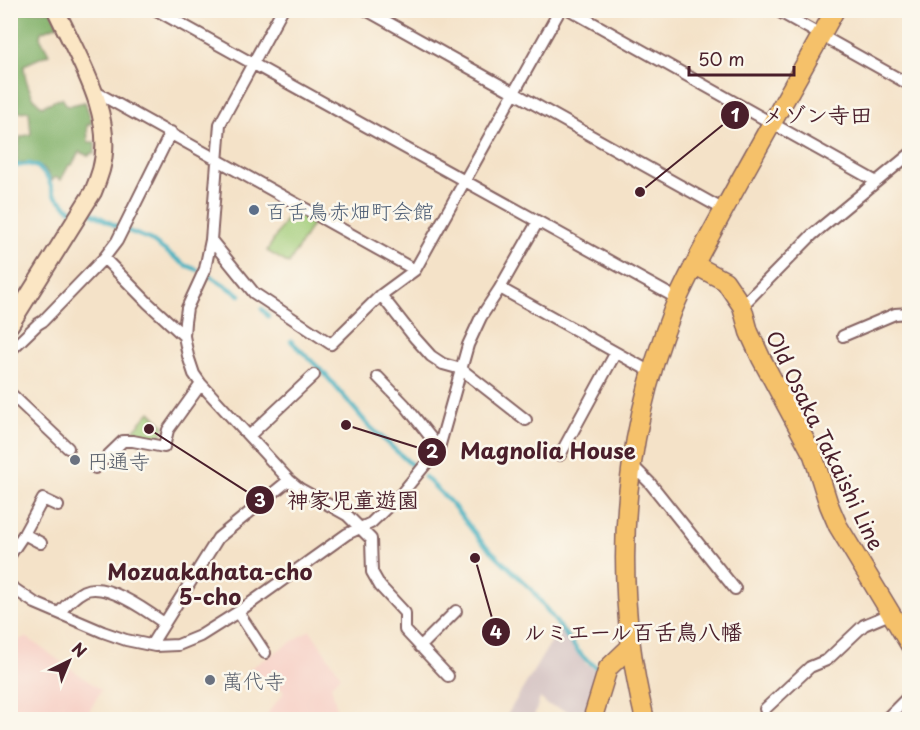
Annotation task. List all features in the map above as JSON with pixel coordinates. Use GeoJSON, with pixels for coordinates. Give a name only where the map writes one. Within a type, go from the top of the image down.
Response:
{"type":"FeatureCollection","features":[{"type":"Feature","properties":{"kind":"main road"},"geometry":{"type":"LineString","coordinates":[[10,325],[93,192],[102,169],[105,144],[102,115],[56,10]]}},
{"type":"Feature","properties":{"kind":"main road"},"geometry":{"type":"LineString","coordinates":[[645,720],[630,647],[625,587],[625,544],[631,463],[651,372],[678,299],[695,265],[834,10]]}},
{"type":"Feature","properties":{"kind":"main road","name":"Old Osaka Takaishi Line"},"geometry":{"type":"LineString","coordinates":[[695,265],[725,280],[742,306],[749,332],[761,358],[813,455],[838,526],[909,645]]}},
{"type":"Feature","properties":{"kind":"main road"},"geometry":{"type":"LineString","coordinates":[[592,720],[608,669],[630,647]]}},
{"type":"Feature","properties":{"kind":"street"},"geometry":{"type":"LineString","coordinates":[[156,10],[678,299]]}},
{"type":"Feature","properties":{"kind":"street"},"geometry":{"type":"LineString","coordinates":[[282,10],[220,124],[211,240],[205,269],[187,308],[184,336],[188,356],[201,384],[289,480],[300,489],[347,515],[371,539],[372,572],[380,586],[405,613],[405,630],[448,676]]}},
{"type":"Feature","properties":{"kind":"street"},"geometry":{"type":"LineString","coordinates":[[366,10],[724,210]]}},
{"type":"Feature","properties":{"kind":"street"},"geometry":{"type":"LineString","coordinates":[[211,240],[254,293],[331,344],[381,295],[415,270],[560,10]]}},
{"type":"Feature","properties":{"kind":"street"},"geometry":{"type":"LineString","coordinates":[[570,10],[875,181]]}},
{"type":"Feature","properties":{"kind":"street"},"geometry":{"type":"LineString","coordinates":[[776,10],[909,85]]}},
{"type":"Feature","properties":{"kind":"street"},"geometry":{"type":"LineString","coordinates":[[93,91],[171,132],[415,270]]}},
{"type":"Feature","properties":{"kind":"street"},"geometry":{"type":"LineString","coordinates":[[10,351],[43,321],[104,258],[117,241],[171,132]]}},
{"type":"Feature","properties":{"kind":"street"},"geometry":{"type":"LineString","coordinates":[[742,306],[812,235],[875,181],[904,160],[909,153]]}},
{"type":"Feature","properties":{"kind":"street"},"geometry":{"type":"LineString","coordinates":[[10,586],[35,603],[103,632],[151,645],[178,645],[200,636],[238,612],[347,534],[371,523],[402,493],[439,448],[468,345],[480,317],[500,288],[537,222]]}},
{"type":"Feature","properties":{"kind":"street"},"geometry":{"type":"LineString","coordinates":[[104,258],[184,336]]}},
{"type":"Feature","properties":{"kind":"street"},"geometry":{"type":"LineString","coordinates":[[500,288],[651,372]]}},
{"type":"Feature","properties":{"kind":"street"},"geometry":{"type":"LineString","coordinates":[[381,295],[431,356],[444,364],[461,369],[526,420]]}},
{"type":"Feature","properties":{"kind":"street"},"geometry":{"type":"LineString","coordinates":[[843,336],[895,314],[909,314]]}},
{"type":"Feature","properties":{"kind":"street"},"geometry":{"type":"LineString","coordinates":[[560,455],[615,354]]}},
{"type":"Feature","properties":{"kind":"street"},"geometry":{"type":"LineString","coordinates":[[249,436],[314,375]]}},
{"type":"Feature","properties":{"kind":"street"},"geometry":{"type":"LineString","coordinates":[[378,377],[405,405],[439,448]]}},
{"type":"Feature","properties":{"kind":"street"},"geometry":{"type":"LineString","coordinates":[[94,468],[123,441],[164,447],[168,430],[201,384]]}},
{"type":"Feature","properties":{"kind":"street"},"geometry":{"type":"LineString","coordinates":[[10,393],[68,448]]}},
{"type":"Feature","properties":{"kind":"street"},"geometry":{"type":"LineString","coordinates":[[631,463],[650,483],[735,589]]}},
{"type":"Feature","properties":{"kind":"street"},"geometry":{"type":"LineString","coordinates":[[151,645],[218,538],[289,480]]}},
{"type":"Feature","properties":{"kind":"street"},"geometry":{"type":"LineString","coordinates":[[10,555],[43,499],[58,506]]}},
{"type":"Feature","properties":{"kind":"street"},"geometry":{"type":"LineString","coordinates":[[24,534],[41,543]]}},
{"type":"Feature","properties":{"kind":"street"},"geometry":{"type":"LineString","coordinates":[[59,613],[78,595],[93,589],[130,600],[164,623]]}},
{"type":"Feature","properties":{"kind":"street"},"geometry":{"type":"LineString","coordinates":[[420,647],[456,610]]}},
{"type":"Feature","properties":{"kind":"street"},"geometry":{"type":"LineString","coordinates":[[238,612],[265,653]]}},
{"type":"Feature","properties":{"kind":"street"},"geometry":{"type":"LineString","coordinates":[[765,709],[810,667],[827,660],[864,625],[890,614]]}},
{"type":"Feature","properties":{"kind":"street"},"geometry":{"type":"LineString","coordinates":[[885,720],[909,695]]}},
{"type":"Feature","properties":{"kind":"shaded area"},"geometry":{"type":"Polygon","coordinates":[[[560,627],[586,664],[599,672],[583,719],[566,719],[568,711],[548,705],[540,698],[533,719],[504,720],[560,627]]]}},
{"type":"Feature","properties":{"kind":"shaded area"},"geometry":{"type":"Polygon","coordinates":[[[310,630],[341,676],[331,685],[339,719],[263,719],[283,694],[283,690],[249,669],[310,630]]]}},
{"type":"Feature","properties":{"kind":"shaded area"},"geometry":{"type":"Polygon","coordinates":[[[26,637],[101,690],[85,719],[11,718],[11,654],[20,639],[26,637]]]}},
{"type":"Feature","properties":{"kind":"green space"},"geometry":{"type":"Polygon","coordinates":[[[14,11],[51,11],[58,25],[41,32],[40,37],[49,54],[24,65],[31,94],[42,106],[62,98],[67,106],[85,102],[92,123],[87,125],[88,142],[95,142],[95,154],[91,153],[89,156],[79,152],[61,180],[55,177],[52,181],[46,171],[37,165],[16,163],[20,137],[31,134],[29,111],[18,112],[14,70],[14,11]]]}},
{"type":"Feature","properties":{"kind":"green space"},"geometry":{"type":"Polygon","coordinates":[[[292,209],[314,221],[289,264],[267,251],[292,209]]]}},
{"type":"Feature","properties":{"kind":"green space"},"geometry":{"type":"Polygon","coordinates":[[[150,412],[164,426],[159,443],[137,436],[132,432],[150,412]]]}},
{"type":"Feature","properties":{"kind":"waterway"},"geometry":{"type":"LineString","coordinates":[[10,163],[14,166],[29,164],[38,167],[48,178],[54,195],[71,210]]}},
{"type":"Feature","properties":{"kind":"waterway"},"geometry":{"type":"LineString","coordinates":[[92,213],[118,227],[149,239],[185,265],[198,270]]}},
{"type":"Feature","properties":{"kind":"waterway"},"geometry":{"type":"LineString","coordinates":[[207,274],[240,295]]}},
{"type":"Feature","properties":{"kind":"waterway"},"geometry":{"type":"LineString","coordinates":[[262,309],[268,316]]}},
{"type":"Feature","properties":{"kind":"waterway"},"geometry":{"type":"LineString","coordinates":[[291,341],[324,373],[369,426],[415,468]]}},
{"type":"Feature","properties":{"kind":"waterway"},"geometry":{"type":"LineString","coordinates":[[425,477],[452,504],[481,541],[532,590],[577,650],[596,667]]}},
{"type":"Feature","properties":{"kind":"place","name":"メゾン寺田"},"geometry":{"type":"Point","coordinates":[640,192]}},
{"type":"Feature","properties":{"kind":"place","name":"百舌鳥赤畑町会館"},"geometry":{"type":"Point","coordinates":[254,210]}},
{"type":"Feature","properties":{"kind":"place","name":"Magnolia House"},"geometry":{"type":"Point","coordinates":[346,425]}},
{"type":"Feature","properties":{"kind":"place","name":"神家児童遊園"},"geometry":{"type":"Point","coordinates":[149,429]}},
{"type":"Feature","properties":{"kind":"place","name":"円通寺"},"geometry":{"type":"Point","coordinates":[75,460]}},
{"type":"Feature","properties":{"kind":"place","name":"ルミエール百舌鳥八幡"},"geometry":{"type":"Point","coordinates":[475,558]}},
{"type":"Feature","properties":{"kind":"place","name":"萬代寺"},"geometry":{"type":"Point","coordinates":[210,680]}},
{"type":"Feature","properties":{"kind":"district","name":"Mozuakahata-cho 5-cho"},"geometry":{"type":"Point","coordinates":[210,582]}}]}
